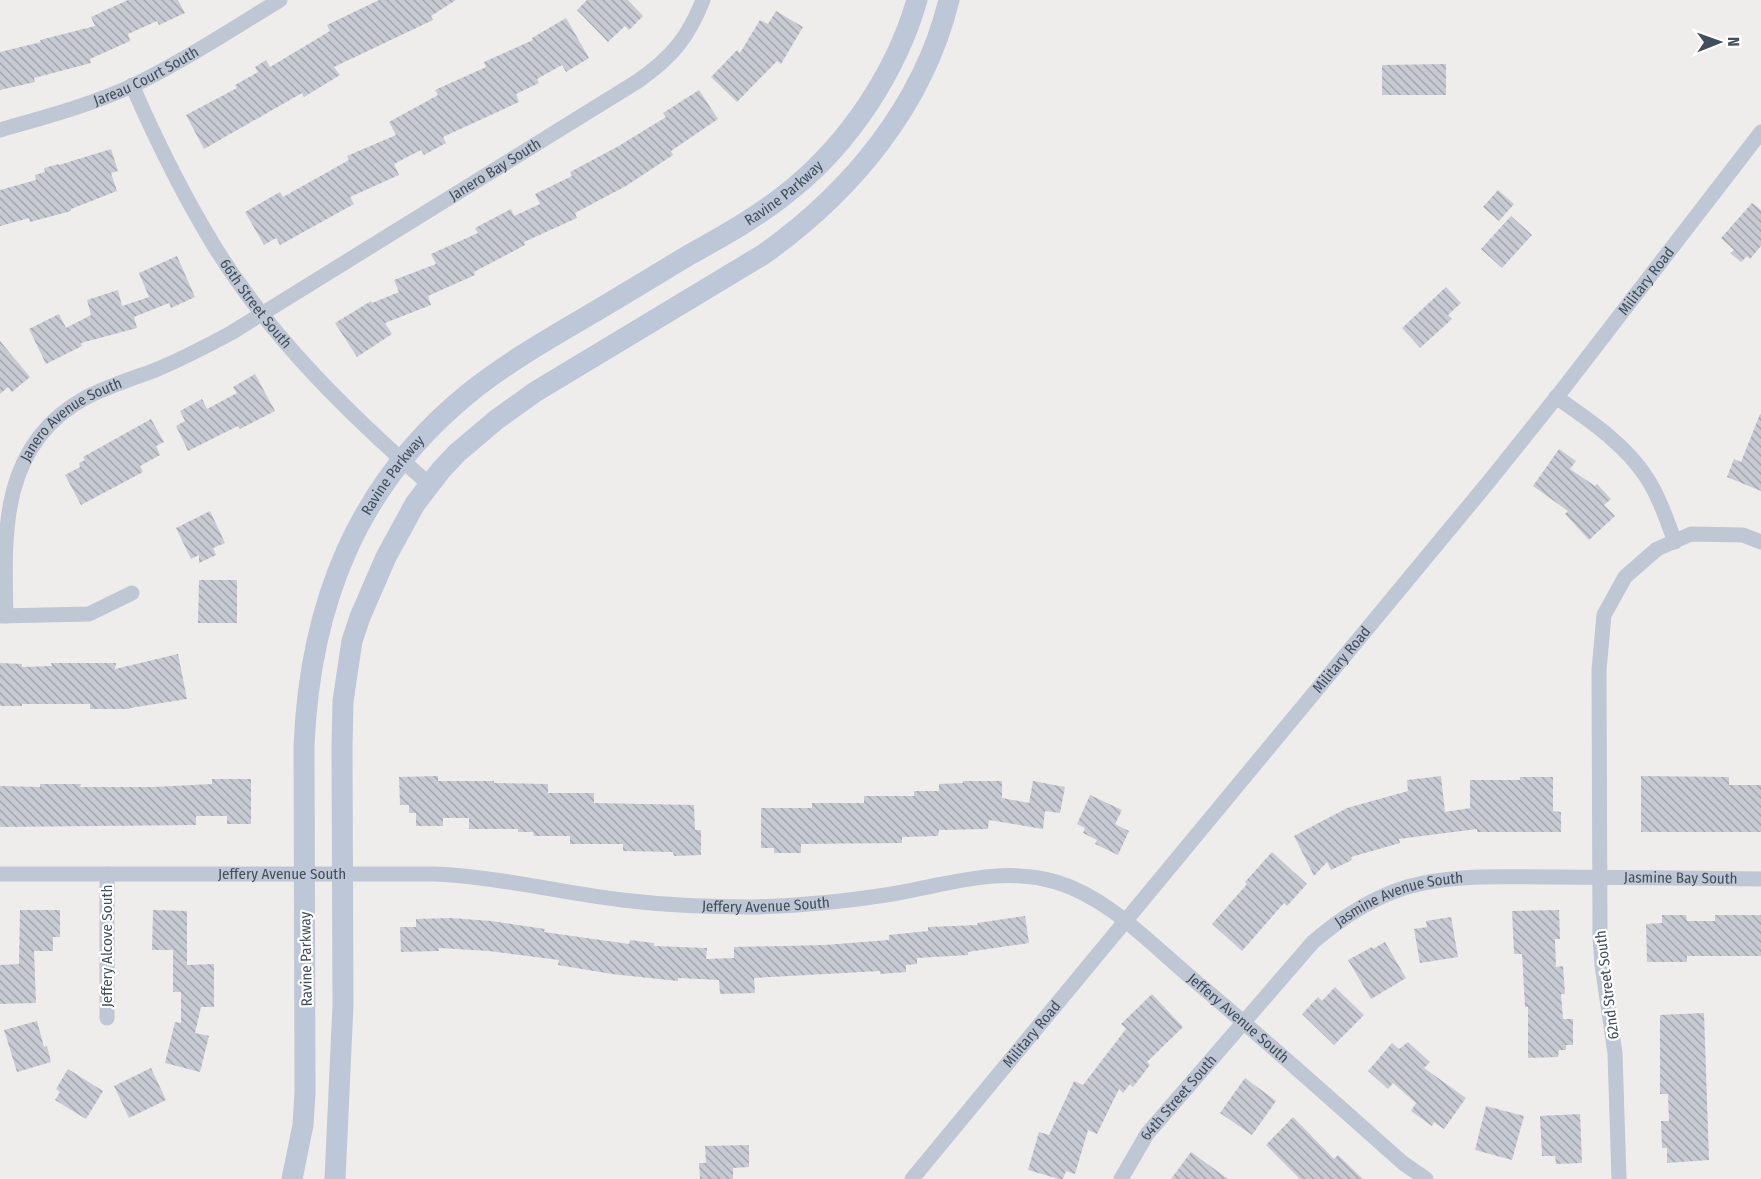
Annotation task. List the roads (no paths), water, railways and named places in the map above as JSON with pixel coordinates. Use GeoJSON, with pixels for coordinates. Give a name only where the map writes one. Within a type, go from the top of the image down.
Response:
{"type":"FeatureCollection","features":[{"type":"Feature","properties":{"kind":"street","name":"Jareau Court South"},"geometry":{"type":"LineString","coordinates":[[0,130],[78,106],[132,85],[201,49],[280,0]]}},
{"type":"Feature","properties":{"kind":"street","name":"Janero Bay South"},"geometry":{"type":"LineString","coordinates":[[263,315],[657,68],[682,42],[695,21],[703,0]]}},
{"type":"Feature","properties":{"kind":"street","name":"Ravine Parkway"},"geometry":{"type":"LineString","coordinates":[[292,1179],[303,1125],[305,1093],[305,726],[318,630],[326,601],[344,554],[373,501],[402,460],[445,414],[496,373],[540,344],[735,229],[793,188],[822,160],[865,107],[900,45],[917,0]]}},
{"type":"Feature","properties":{"kind":"street"},"geometry":{"type":"LineString","coordinates":[[335,1179],[343,1005],[342,748],[344,701],[352,641],[360,617],[404,522],[430,485],[457,453],[518,403],[764,254],[815,215],[863,166],[897,118],[926,64],[949,0]]}},
{"type":"Feature","properties":{"kind":"street","name":"66th Street South"},"geometry":{"type":"LineString","coordinates":[[132,85],[188,202],[214,246],[263,315],[328,391],[368,431],[430,485]]}},
{"type":"Feature","properties":{"kind":"street","name":"Military Road"},"geometry":{"type":"LineString","coordinates":[[912,1179],[1126,922],[1556,397],[1756,150],[1761,132]]}},
{"type":"Feature","properties":{"kind":"street","name":"Janero Avenue South"},"geometry":{"type":"LineString","coordinates":[[3,616],[5,547],[10,502],[22,466],[41,436],[63,414],[84,399],[181,358],[263,315]]}},
{"type":"Feature","properties":{"kind":"street"},"geometry":{"type":"LineString","coordinates":[[1556,397],[1626,451],[1647,478],[1675,542]]}},
{"type":"Feature","properties":{"kind":"street","name":"62nd Street South"},"geometry":{"type":"LineString","coordinates":[[1619,1179],[1615,1053],[1602,965],[1599,877],[1599,670],[1604,615],[1625,577],[1657,549],[1691,534],[1743,535],[1761,542]]}},
{"type":"Feature","properties":{"kind":"street"},"geometry":{"type":"LineString","coordinates":[[3,616],[89,614],[132,593]]}},
{"type":"Feature","properties":{"kind":"street","name":"Jeffery Avenue South"},"geometry":{"type":"LineString","coordinates":[[0,874],[342,873],[469,876],[622,900],[749,907],[850,900],[987,876],[1018,876],[1058,882],[1098,902],[1126,922],[1424,1179]]}},
{"type":"Feature","properties":{"kind":"street","name":"Jeffery Alcove South"},"geometry":{"type":"LineString","coordinates":[[107,874],[107,1018]]}},
{"type":"Feature","properties":{"kind":"street","name":"Jasmine Avenue South"},"geometry":{"type":"LineString","coordinates":[[1245,1023],[1313,942],[1332,926],[1378,898],[1404,888],[1441,880],[1498,877],[1599,877]]}},
{"type":"Feature","properties":{"kind":"street","name":"Jasmine Bay South"},"geometry":{"type":"LineString","coordinates":[[1599,877],[1761,879]]}},
{"type":"Feature","properties":{"kind":"street","name":"64th Street South"},"geometry":{"type":"LineString","coordinates":[[1121,1179],[1147,1134],[1245,1023]]}}]}
